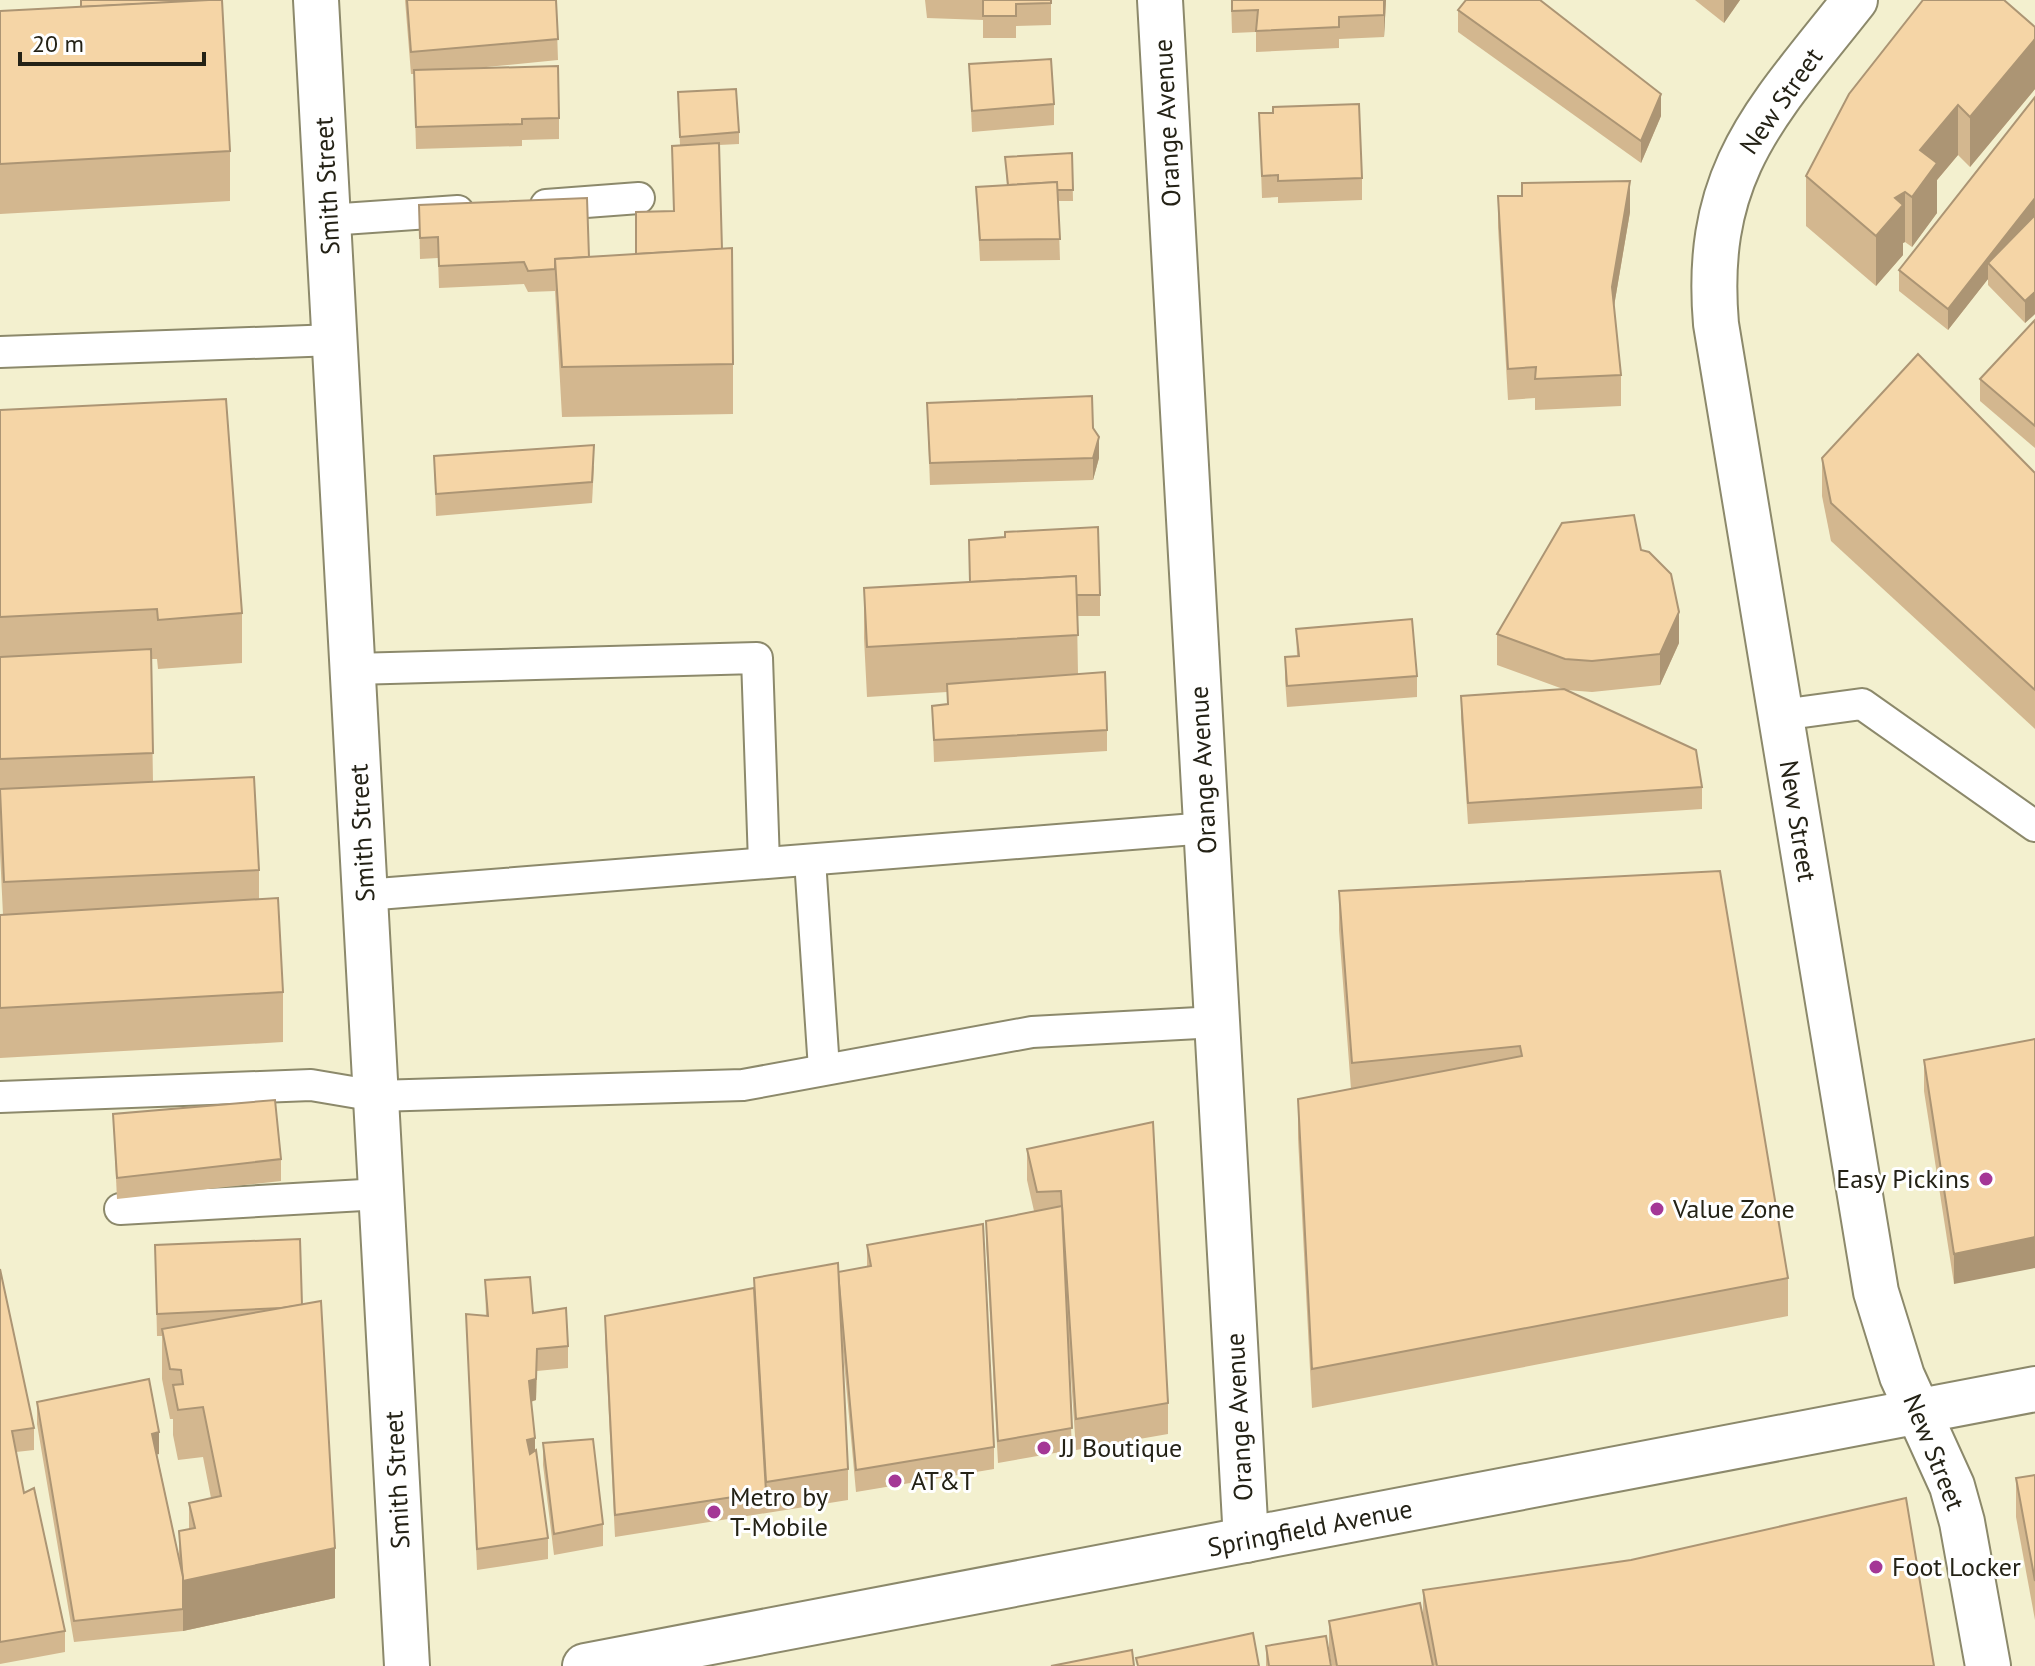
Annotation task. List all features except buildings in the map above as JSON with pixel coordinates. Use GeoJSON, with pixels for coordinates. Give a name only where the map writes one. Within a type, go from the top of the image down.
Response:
{"type":"FeatureCollection","features":[{"type":"Feature","properties":{"kind":"street","name":"Smith Street"},"geometry":{"type":"LineString","coordinates":[[316,0],[407,1666]]}},
{"type":"Feature","properties":{"kind":"street","name":"Orange Avenue"},"geometry":{"type":"LineString","coordinates":[[1160,0],[1246,1540]]}},
{"type":"Feature","properties":{"kind":"street","name":"New Street"},"geometry":{"type":"LineString","coordinates":[[1855,0],[1769,110],[1731,178],[1714,251],[1716,324],[1876,1292],[1887,1336],[1939,1451],[1962,1522],[1988,1666]]}},
{"type":"Feature","properties":{"kind":"street","name":"Springfield Avenue"},"geometry":{"type":"LineString","coordinates":[[585,1666],[2035,1389]]}},
{"type":"Feature","properties":{"kind":"lane"},"geometry":{"type":"LineString","coordinates":[[515,207],[639,198]]}},
{"type":"Feature","properties":{"kind":"lane"},"geometry":{"type":"LineString","coordinates":[[328,220],[484,209]]}},
{"type":"Feature","properties":{"kind":"lane"},"geometry":{"type":"LineString","coordinates":[[0,352],[335,340]]}},
{"type":"Feature","properties":{"kind":"lane"},"geometry":{"type":"LineString","coordinates":[[353,669],[757,658],[764,863]]}},
{"type":"Feature","properties":{"kind":"lane"},"geometry":{"type":"LineString","coordinates":[[1781,715],[1862,704],[2035,826]]}},
{"type":"Feature","properties":{"kind":"lane"},"geometry":{"type":"LineString","coordinates":[[365,895],[1207,828]]}},
{"type":"Feature","properties":{"kind":"lane"},"geometry":{"type":"LineString","coordinates":[[810,860],[824,1069]]}},
{"type":"Feature","properties":{"kind":"lane"},"geometry":{"type":"LineString","coordinates":[[0,1097],[311,1085],[376,1096],[743,1085],[1032,1032],[1217,1022]]}},
{"type":"Feature","properties":{"kind":"lane"},"geometry":{"type":"LineString","coordinates":[[120,1209],[381,1194]]}},
{"type":"Feature","properties":{"kind":"place","name":"Easy Pickins"},"geometry":{"type":"Point","coordinates":[1986,1179]}},
{"type":"Feature","properties":{"kind":"place","name":"Value Zone"},"geometry":{"type":"Point","coordinates":[1657,1209]}},
{"type":"Feature","properties":{"kind":"place","name":"JJ Boutique"},"geometry":{"type":"Point","coordinates":[1044,1448]}},
{"type":"Feature","properties":{"kind":"place","name":"AT&T"},"geometry":{"type":"Point","coordinates":[895,1481]}},
{"type":"Feature","properties":{"kind":"place","name":"Metro by T-Mobile"},"geometry":{"type":"Point","coordinates":[714,1512]}},
{"type":"Feature","properties":{"kind":"place","name":"Foot Locker"},"geometry":{"type":"Point","coordinates":[1876,1567]}}]}
